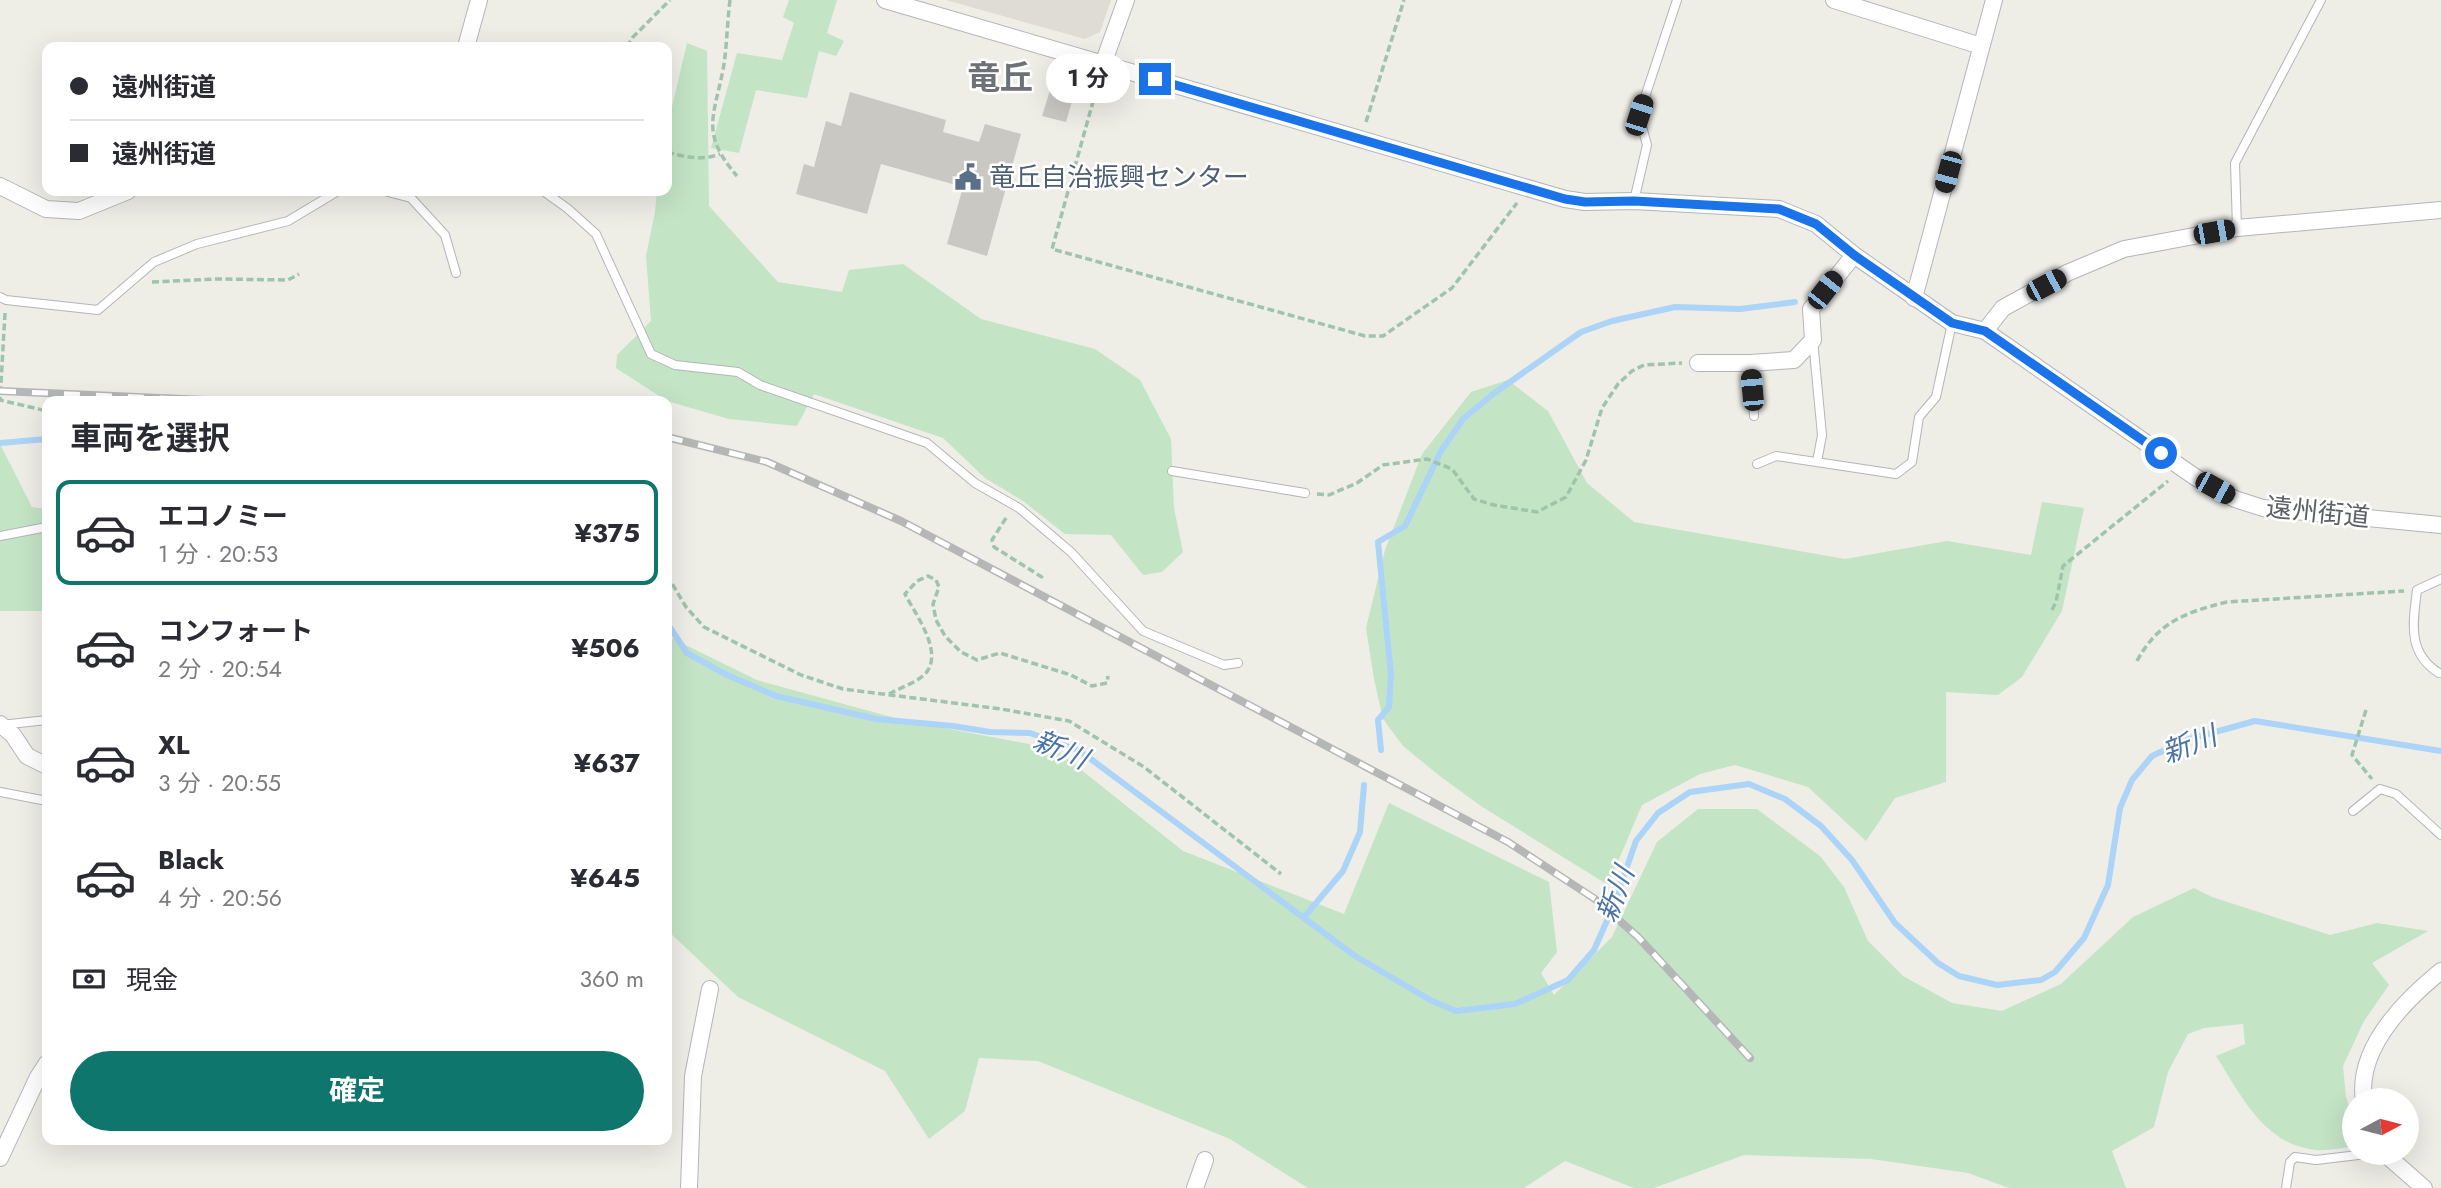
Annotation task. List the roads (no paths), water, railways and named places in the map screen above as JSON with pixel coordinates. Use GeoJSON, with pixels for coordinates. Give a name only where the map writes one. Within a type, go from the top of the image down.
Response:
{"type":"FeatureCollection","features":[{"type":"Feature","properties":{"kind":"street"},"geometry":{"type":"LineString","coordinates":[[467,42],[479,0]]}},
{"type":"Feature","properties":{"kind":"street","name":"遠州街道"},"geometry":{"type":"LineString","coordinates":[[885,0],[1527,190],[1585,202],[1634,201],[1779,209],[1816,224],[1854,255],[1952,323],[1985,331],[2183,468],[2235,499],[2263,508],[2441,525]]}},
{"type":"Feature","properties":{"kind":"street"},"geometry":{"type":"LineString","coordinates":[[1104,64],[1126,0]]}},
{"type":"Feature","properties":{"kind":"street"},"geometry":{"type":"LineString","coordinates":[[1834,0],[1982,47]]}},
{"type":"Feature","properties":{"kind":"street"},"geometry":{"type":"LineString","coordinates":[[1914,298],[1994,0]]}},
{"type":"Feature","properties":{"kind":"street"},"geometry":{"type":"LineString","coordinates":[[0,187],[46,209],[79,211],[116,196]]}},
{"type":"Feature","properties":{"kind":"street"},"geometry":{"type":"LineString","coordinates":[[1985,331],[2003,308],[2124,248],[2236,228],[2441,210]]}},
{"type":"Feature","properties":{"kind":"street"},"geometry":{"type":"LineString","coordinates":[[1698,363],[1794,360],[1813,340],[1811,309],[1854,255]]}},
{"type":"Feature","properties":{"kind":"street"},"geometry":{"type":"LineString","coordinates":[[1,724],[13,735],[27,756],[42,764]]}},
{"type":"Feature","properties":{"kind":"street"},"geometry":{"type":"LineString","coordinates":[[2362,1088],[2369,1056],[2391,1021],[2423,985],[2441,971]]}},
{"type":"Feature","properties":{"kind":"street"},"geometry":{"type":"LineString","coordinates":[[689,1188],[693,1076],[710,989]]}},
{"type":"Feature","properties":{"kind":"street"},"geometry":{"type":"LineString","coordinates":[[0,1158],[42,1071]]}},
{"type":"Feature","properties":{"kind":"street"},"geometry":{"type":"LineString","coordinates":[[1195,1188],[1205,1160]]}},
{"type":"Feature","properties":{"kind":"street"},"geometry":{"type":"LineString","coordinates":[[2399,1166],[2424,1188]]}},
{"type":"Feature","properties":{"kind":"lane"},"geometry":{"type":"LineString","coordinates":[[1634,201],[1647,145],[1639,115],[1677,0]]}},
{"type":"Feature","properties":{"kind":"lane"},"geometry":{"type":"LineString","coordinates":[[2236,228],[2235,163],[2321,0]]}},
{"type":"Feature","properties":{"kind":"lane"},"geometry":{"type":"LineString","coordinates":[[3,298],[99,310],[154,262],[197,244],[288,221],[330,196]]}},
{"type":"Feature","properties":{"kind":"lane"},"geometry":{"type":"LineString","coordinates":[[403,196],[411,198],[445,235],[456,273]]}},
{"type":"Feature","properties":{"kind":"lane"},"geometry":{"type":"LineString","coordinates":[[549,196],[596,234],[651,354],[675,365],[738,372],[760,385],[927,443],[975,483],[1008,502],[1071,552],[1143,631],[1224,665],[1238,663]]}},
{"type":"Feature","properties":{"kind":"lane"},"geometry":{"type":"LineString","coordinates":[[1757,464],[1776,456],[1896,474],[1912,462],[1919,417],[1936,397],[1952,323]]}},
{"type":"Feature","properties":{"kind":"lane"},"geometry":{"type":"LineString","coordinates":[[1813,340],[1822,435],[1817,462]]}},
{"type":"Feature","properties":{"kind":"lane"},"geometry":{"type":"LineString","coordinates":[[1750,363],[1754,416]]}},
{"type":"Feature","properties":{"kind":"lane"},"geometry":{"type":"LineString","coordinates":[[1172,471],[1305,493]]}},
{"type":"Feature","properties":{"kind":"lane"},"geometry":{"type":"LineString","coordinates":[[0,536],[42,528]]}},
{"type":"Feature","properties":{"kind":"lane"},"geometry":{"type":"LineString","coordinates":[[2439,673],[2427,665],[2416,647],[2412,626],[2417,590],[2441,579]]}},
{"type":"Feature","properties":{"kind":"lane"},"geometry":{"type":"LineString","coordinates":[[1,724],[42,720]]}},
{"type":"Feature","properties":{"kind":"lane"},"geometry":{"type":"LineString","coordinates":[[2353,811],[2380,789],[2396,794],[2441,835]]}},
{"type":"Feature","properties":{"kind":"lane"},"geometry":{"type":"LineString","coordinates":[[0,792],[42,800]]}},
{"type":"Feature","properties":{"kind":"lane"},"geometry":{"type":"LineString","coordinates":[[2286,1188],[2290,1162],[2295,1157],[2316,1160],[2342,1157]]}},
{"type":"Feature","properties":{"kind":"waterway"},"geometry":{"type":"LineString","coordinates":[[1381,750],[1378,720],[1389,707],[1391,675],[1378,542],[1405,526],[1441,451],[1463,419],[1493,394],[1581,332],[1612,321],[1675,307],[1740,309],[1795,302]]}},
{"type":"Feature","properties":{"kind":"waterway","name":"新川"},"geometry":{"type":"LineString","coordinates":[[0,443],[42,439]]}},
{"type":"Feature","properties":{"kind":"waterway","name":"新川"},"geometry":{"type":"LineString","coordinates":[[672,630],[687,653],[727,675],[776,696],[876,719],[990,732],[1030,733],[1080,751],[1355,956],[1432,1001],[1456,1011],[1515,1004],[1568,980],[1594,950],[1613,907],[1636,841],[1658,813],[1690,792],[1749,784],[1785,799],[1821,826],[1852,860],[1895,923],[1938,963],[1959,976],[1997,985],[2041,980],[2055,972],[2084,938],[2108,885],[2120,808],[2132,780],[2152,756],[2186,740],[2255,721],[2441,751]]}},
{"type":"Feature","properties":{"kind":"waterway"},"geometry":{"type":"LineString","coordinates":[[1305,916],[1343,871],[1360,832],[1364,785]]}},
{"type":"Feature","properties":{"kind":"railway"},"geometry":{"type":"LineString","coordinates":[[0,391],[114,396]]}},
{"type":"Feature","properties":{"kind":"railway"},"geometry":{"type":"LineString","coordinates":[[672,438],[767,462],[901,521],[1508,842],[1595,899],[1638,937],[1750,1058]]}},
{"type":"Feature","properties":{"kind":"place","name":"竜丘自治振興センター"},"geometry":{"type":"Point","coordinates":[968,177]}},
{"type":"Feature","properties":{"kind":"district","name":"竜丘"},"geometry":{"type":"Point","coordinates":[1000,77]}}]}
